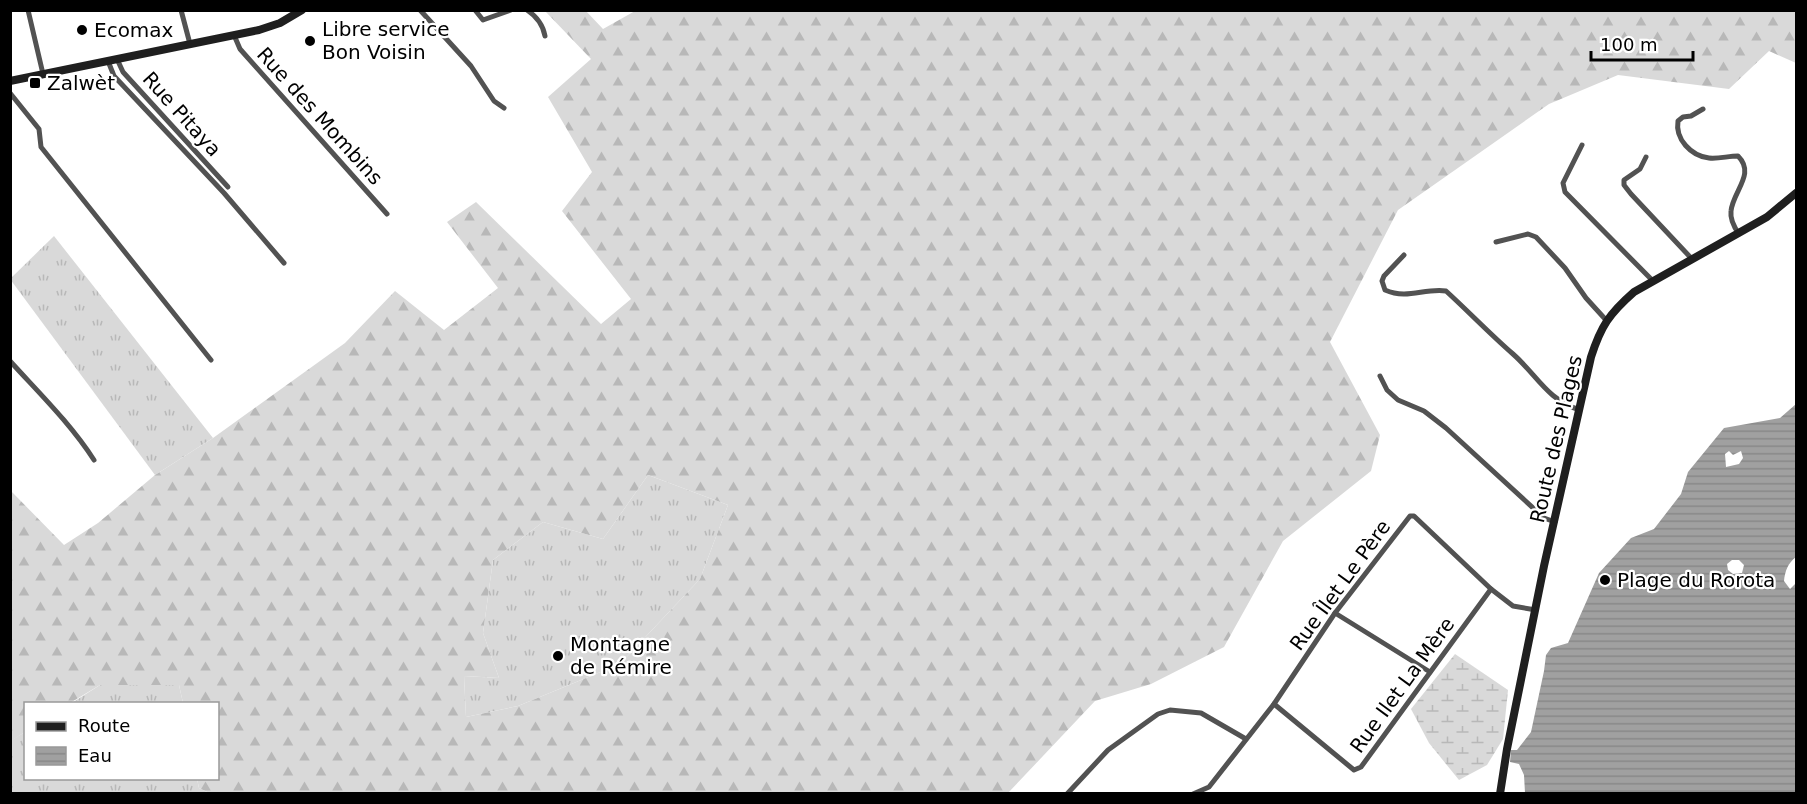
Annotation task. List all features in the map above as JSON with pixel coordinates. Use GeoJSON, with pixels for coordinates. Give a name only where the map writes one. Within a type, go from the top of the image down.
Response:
{"type":"FeatureCollection","features":[{"type":"Feature","properties":{"kind":"street"},"geometry":{"type":"LineString","coordinates":[[28,10],[43,74]]}},
{"type":"Feature","properties":{"kind":"street"},"geometry":{"type":"LineString","coordinates":[[181,10],[190,45]]}},
{"type":"Feature","properties":{"kind":"street"},"geometry":{"type":"LineString","coordinates":[[420,10],[471,66],[494,101],[504,108]]}},
{"type":"Feature","properties":{"kind":"street"},"geometry":{"type":"LineString","coordinates":[[475,10],[483,20],[511,10]]}},
{"type":"Feature","properties":{"kind":"street"},"geometry":{"type":"LineString","coordinates":[[527,10],[540,22],[545,36]]}},
{"type":"Feature","properties":{"kind":"street"},"geometry":{"type":"LineString","coordinates":[[11,79],[234,36],[280,23],[298,12]]}},
{"type":"Feature","properties":{"kind":"street","name":"Rue des Mombins"},"geometry":{"type":"LineString","coordinates":[[234,36],[240,49],[387,214]]}},
{"type":"Feature","properties":{"kind":"street","name":"Rue Pitaya"},"geometry":{"type":"LineString","coordinates":[[117,59],[123,72],[228,187]]}},
{"type":"Feature","properties":{"kind":"street"},"geometry":{"type":"LineString","coordinates":[[108,61],[114,76],[224,193],[284,263]]}},
{"type":"Feature","properties":{"kind":"street"},"geometry":{"type":"LineString","coordinates":[[10,93],[39,129],[41,147],[211,360]]}},
{"type":"Feature","properties":{"kind":"street"},"geometry":{"type":"LineString","coordinates":[[1702,109],[1691,116],[1683,117],[1678,121],[1676,129],[1685,146],[1701,157],[1738,156],[1744,163],[1745,173],[1730,213],[1739,234]]}},
{"type":"Feature","properties":{"kind":"street"},"geometry":{"type":"LineString","coordinates":[[1582,146],[1563,183],[1565,192],[1652,280]]}},
{"type":"Feature","properties":{"kind":"street"},"geometry":{"type":"LineString","coordinates":[[1646,157],[1640,169],[1624,180],[1624,185],[1692,260]]}},
{"type":"Feature","properties":{"kind":"street","name":"Route des Plages"},"geometry":{"type":"LineString","coordinates":[[1500,794],[1536,610],[1597,338],[1606,320],[1634,292],[1767,217],[1797,193]]}},
{"type":"Feature","properties":{"kind":"street"},"geometry":{"type":"LineString","coordinates":[[1496,242],[1528,234],[1536,237],[1565,268],[1586,298],[1606,320]]}},
{"type":"Feature","properties":{"kind":"street"},"geometry":{"type":"LineString","coordinates":[[1404,255],[1384,276],[1382,281],[1385,290],[1396,295],[1436,289],[1446,291],[1514,355],[1540,384],[1566,406],[1580,410]]}},
{"type":"Feature","properties":{"kind":"street"},"geometry":{"type":"LineString","coordinates":[[10,361],[51,404],[78,436],[94,460]]}},
{"type":"Feature","properties":{"kind":"street"},"geometry":{"type":"LineString","coordinates":[[1380,376],[1387,390],[1398,400],[1424,411],[1446,428],[1544,518],[1555,522]]}},
{"type":"Feature","properties":{"kind":"street","name":"Rue Îlet Le Père"},"geometry":{"type":"LineString","coordinates":[[1193,794],[1210,790],[1274,704],[1335,613],[1410,516],[1414,516],[1491,589],[1513,606],[1536,610]]}},
{"type":"Feature","properties":{"kind":"street","name":"Rue Ilet La Mère"},"geometry":{"type":"LineString","coordinates":[[1274,704],[1354,770],[1361,767],[1491,589]]}},
{"type":"Feature","properties":{"kind":"street"},"geometry":{"type":"LineString","coordinates":[[1335,613],[1430,672]]}},
{"type":"Feature","properties":{"kind":"street"},"geometry":{"type":"LineString","coordinates":[[1067,794],[1108,750],[1158,714],[1170,710],[1201,713],[1246,740]]}},
{"type":"Feature","properties":{"kind":"green space"},"geometry":{"type":"Polygon","coordinates":[[[1796,10],[1796,63],[1769,51],[1729,89],[1618,75],[1549,104],[1398,210],[1330,342],[1380,435],[1371,471],[1283,541],[1224,647],[1151,684],[1095,701],[1008,793],[209,793],[199,788],[197,780],[219,780],[219,702],[183,702],[179,685],[100,685],[72,702],[24,702],[24,733],[11,741],[11,491],[64,545],[98,523],[155,475],[213,438],[345,343],[395,291],[444,330],[498,288],[447,222],[476,202],[601,324],[631,299],[562,211],[592,172],[548,97],[591,59],[545,11],[586,11],[603,29],[635,11],[1796,10]],[[648,475],[603,539],[543,522],[493,560],[483,633],[499,678],[464,676],[466,717],[518,706],[620,664],[700,579],[728,505],[648,475]]]}},
{"type":"Feature","properties":{"kind":"green space"},"geometry":{"type":"Polygon","coordinates":[[[54,236],[213,438],[155,475],[10,279],[54,236]]]}},
{"type":"Feature","properties":{"kind":"green space"},"geometry":{"type":"Polygon","coordinates":[[[648,475],[728,505],[700,579],[620,664],[518,706],[466,717],[464,676],[499,678],[483,633],[493,560],[543,522],[603,539],[648,475]]]}},
{"type":"Feature","properties":{"kind":"green space"},"geometry":{"type":"Polygon","coordinates":[[[1455,654],[1508,690],[1503,739],[1487,765],[1459,780],[1429,743],[1411,709],[1455,654]]]}},
{"type":"Feature","properties":{"kind":"green space"},"geometry":{"type":"Polygon","coordinates":[[[100,685],[179,685],[183,702],[73,702],[100,685]]]}},
{"type":"Feature","properties":{"kind":"green space"},"geometry":{"type":"Polygon","coordinates":[[[24,733],[24,780],[197,780],[199,788],[209,793],[11,793],[10,741],[24,733]]]}},
{"type":"Feature","properties":{"kind":"water"},"geometry":{"type":"Polygon","coordinates":[[[1796,404],[1796,557],[1787,568],[1784,581],[1790,589],[1796,583],[1796,793],[1525,793],[1524,775],[1519,764],[1510,762],[1511,750],[1517,750],[1531,732],[1546,655],[1551,648],[1568,643],[1599,573],[1631,538],[1654,529],[1681,494],[1688,472],[1724,428],[1780,418],[1796,404]],[[1729,451],[1725,454],[1726,467],[1739,464],[1743,458],[1741,451],[1733,455],[1729,451]],[[1732,560],[1727,564],[1728,570],[1733,574],[1742,573],[1744,565],[1739,560],[1732,560]]]}},
{"type":"Feature","properties":{"kind":"place","name":"Ecomax"},"geometry":{"type":"Point","coordinates":[82,30]}},
{"type":"Feature","properties":{"kind":"place","name":"Libre service Bon Voisin"},"geometry":{"type":"Point","coordinates":[310,41]}},
{"type":"Feature","properties":{"kind":"place","name":"Zalwèt"},"geometry":{"type":"Point","coordinates":[35,83]}},
{"type":"Feature","properties":{"kind":"place","name":"Plage du Rorota"},"geometry":{"type":"Point","coordinates":[1605,580]}},
{"type":"Feature","properties":{"kind":"place","name":"Montagne de Rémire"},"geometry":{"type":"Point","coordinates":[558,656]}}]}
